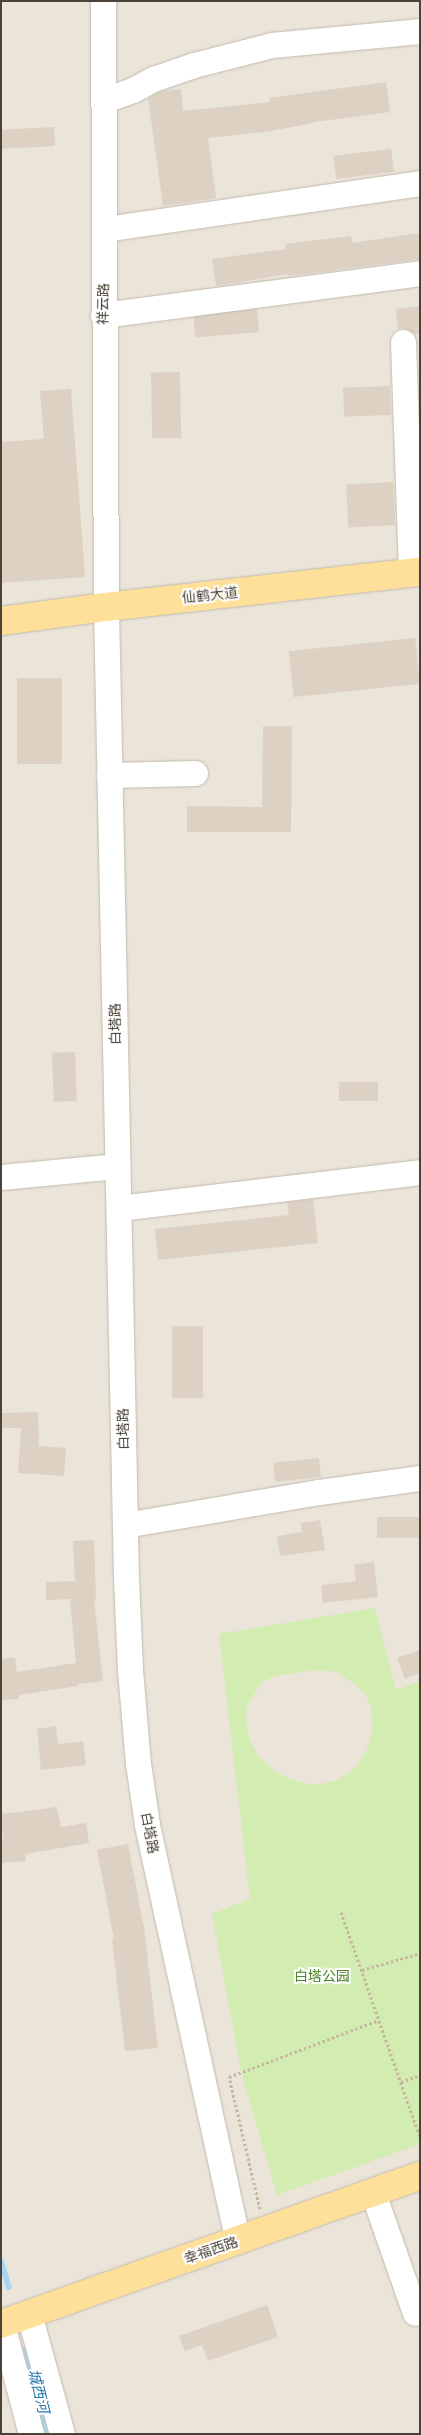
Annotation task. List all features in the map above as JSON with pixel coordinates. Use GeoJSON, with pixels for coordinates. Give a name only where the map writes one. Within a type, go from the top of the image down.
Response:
{"type":"FeatureCollection","features":[{"type":"Feature","properties":{"kind":"main road","name":"仙鹤大道"},"geometry":{"type":"LineString","coordinates":[[1,621],[106,607],[415,573]]}},
{"type":"Feature","properties":{"kind":"main road","name":"幸福西路"},"geometry":{"type":"LineString","coordinates":[[2,2323],[420,2176]]}},
{"type":"Feature","properties":{"kind":"street","name":"祥云路"},"geometry":{"type":"LineString","coordinates":[[103,1],[105,100],[103,315],[106,607]]}},
{"type":"Feature","properties":{"kind":"street"},"geometry":{"type":"LineString","coordinates":[[105,100],[133,90],[153,79],[194,65],[272,45],[420,31]]}},
{"type":"Feature","properties":{"kind":"street"},"geometry":{"type":"LineString","coordinates":[[105,229],[420,183]]}},
{"type":"Feature","properties":{"kind":"street"},"geometry":{"type":"LineString","coordinates":[[103,315],[420,273]]}},
{"type":"Feature","properties":{"kind":"street"},"geometry":{"type":"LineString","coordinates":[[403,342],[415,573]]}},
{"type":"Feature","properties":{"kind":"street","name":"白塔路"},"geometry":{"type":"LineString","coordinates":[[106,607],[125,1525],[130,1670],[138,1763],[147,1825],[238,2241]]}},
{"type":"Feature","properties":{"kind":"street"},"geometry":{"type":"LineString","coordinates":[[109,775],[195,773]]}},
{"type":"Feature","properties":{"kind":"street"},"geometry":{"type":"LineString","coordinates":[[1,1177],[118,1166]]}},
{"type":"Feature","properties":{"kind":"street"},"geometry":{"type":"LineString","coordinates":[[118,1208],[420,1172]]}},
{"type":"Feature","properties":{"kind":"street"},"geometry":{"type":"LineString","coordinates":[[125,1525],[319,1492],[420,1478]]}},
{"type":"Feature","properties":{"kind":"street"},"geometry":{"type":"LineString","coordinates":[[373,2192],[416,2313]]}},
{"type":"Feature","properties":{"kind":"street"},"geometry":{"type":"LineString","coordinates":[[29,2314],[62,2434]]}},
{"type":"Feature","properties":{"kind":"street"},"geometry":{"type":"LineString","coordinates":[[2,2323],[31,2434]]}},
{"type":"Feature","properties":{"kind":"path"},"geometry":{"type":"LineString","coordinates":[[341,1912],[420,2137]]}},
{"type":"Feature","properties":{"kind":"path"},"geometry":{"type":"LineString","coordinates":[[362,1970],[420,1953]]}},
{"type":"Feature","properties":{"kind":"path"},"geometry":{"type":"LineString","coordinates":[[260,2209],[229,2077],[379,2020]]}},
{"type":"Feature","properties":{"kind":"path"},"geometry":{"type":"LineString","coordinates":[[401,2082],[420,2075]]}},
{"type":"Feature","properties":{"kind":"shaded area"},"geometry":{"type":"Polygon","coordinates":[[[1,1],[420,1],[420,2434],[1,2434],[1,1]]]}},
{"type":"Feature","properties":{"kind":"green space","name":"白塔公园"},"geometry":{"type":"Polygon","coordinates":[[[375,1608],[396,1690],[420,1681],[420,2144],[277,2195],[241,2072],[212,1914],[250,1899],[219,1634],[375,1608]],[[316,1670],[275,1676],[262,1682],[247,1706],[246,1719],[249,1738],[258,1756],[271,1768],[287,1778],[308,1784],[321,1784],[337,1780],[353,1770],[367,1750],[373,1729],[371,1707],[365,1694],[356,1685],[336,1672],[316,1670]]]}},
{"type":"Feature","properties":{"kind":"water"},"geometry":{"type":"Polygon","coordinates":[[[35,2344],[57,2434],[44,2434],[22,2347],[35,2344]]]}},
{"type":"Feature","properties":{"kind":"building"},"geometry":{"type":"Polygon","coordinates":[[[386,82],[390,112],[322,121],[272,131],[208,138],[216,198],[163,206],[148,98],[163,91],[181,89],[183,111],[270,102],[269,98],[386,82]]]}},
{"type":"Feature","properties":{"kind":"building"},"geometry":{"type":"Polygon","coordinates":[[[54,127],[55,146],[2,149],[1,130],[54,127]]]}},
{"type":"Feature","properties":{"kind":"building"},"geometry":{"type":"Polygon","coordinates":[[[391,149],[394,172],[336,179],[333,156],[391,149]]]}},
{"type":"Feature","properties":{"kind":"building"},"geometry":{"type":"Polygon","coordinates":[[[420,233],[420,259],[289,276],[288,274],[216,286],[212,259],[286,249],[285,244],[351,236],[352,243],[420,233]]]}},
{"type":"Feature","properties":{"kind":"building"},"geometry":{"type":"Polygon","coordinates":[[[420,306],[420,333],[415,334],[403,328],[398,329],[396,309],[420,306]]]}},
{"type":"Feature","properties":{"kind":"building"},"geometry":{"type":"Polygon","coordinates":[[[257,309],[259,332],[195,337],[193,315],[257,309]]]}},
{"type":"Feature","properties":{"kind":"building"},"geometry":{"type":"Polygon","coordinates":[[[180,372],[181,438],[152,438],[151,373],[180,372]]]}},
{"type":"Feature","properties":{"kind":"building"},"geometry":{"type":"Polygon","coordinates":[[[390,386],[391,415],[344,417],[343,388],[390,386]]]}},
{"type":"Feature","properties":{"kind":"building"},"geometry":{"type":"Polygon","coordinates":[[[71,389],[85,577],[1,583],[1,442],[44,439],[40,391],[71,389]]]}},
{"type":"Feature","properties":{"kind":"building"},"geometry":{"type":"Polygon","coordinates":[[[393,482],[395,525],[348,527],[346,484],[393,482]]]}},
{"type":"Feature","properties":{"kind":"building"},"geometry":{"type":"Polygon","coordinates":[[[415,638],[420,684],[294,697],[289,651],[415,638]]]}},
{"type":"Feature","properties":{"kind":"building"},"geometry":{"type":"Polygon","coordinates":[[[17,678],[62,678],[62,764],[17,764],[17,678]]]}},
{"type":"Feature","properties":{"kind":"building"},"geometry":{"type":"Polygon","coordinates":[[[263,726],[292,726],[291,832],[187,832],[187,806],[262,807],[263,726]]]}},
{"type":"Feature","properties":{"kind":"building"},"geometry":{"type":"Polygon","coordinates":[[[75,1052],[77,1101],[54,1102],[52,1053],[75,1052]]]}},
{"type":"Feature","properties":{"kind":"building"},"geometry":{"type":"Polygon","coordinates":[[[339,1082],[378,1082],[378,1101],[339,1101],[339,1082]]]}},
{"type":"Feature","properties":{"kind":"building"},"geometry":{"type":"Polygon","coordinates":[[[313,1199],[318,1243],[158,1260],[155,1229],[289,1215],[287,1202],[313,1199]]]}},
{"type":"Feature","properties":{"kind":"building"},"geometry":{"type":"Polygon","coordinates":[[[172,1326],[203,1326],[203,1398],[172,1398],[172,1326]]]}},
{"type":"Feature","properties":{"kind":"building"},"geometry":{"type":"Polygon","coordinates":[[[38,1412],[39,1446],[66,1448],[64,1476],[18,1473],[21,1428],[1,1428],[1,1413],[38,1412]]]}},
{"type":"Feature","properties":{"kind":"building"},"geometry":{"type":"Polygon","coordinates":[[[319,1458],[321,1477],[275,1482],[273,1463],[319,1458]]]}},
{"type":"Feature","properties":{"kind":"building"},"geometry":{"type":"Polygon","coordinates":[[[377,1517],[420,1517],[420,1538],[377,1538],[377,1517]]]}},
{"type":"Feature","properties":{"kind":"building"},"geometry":{"type":"Polygon","coordinates":[[[320,1520],[325,1550],[280,1556],[277,1536],[302,1532],[301,1523],[320,1520]]]}},
{"type":"Feature","properties":{"kind":"building"},"geometry":{"type":"Polygon","coordinates":[[[94,1540],[96,1599],[94,1599],[103,1681],[19,1695],[19,1699],[1,1700],[1,1659],[15,1658],[17,1672],[76,1663],[70,1599],[46,1600],[46,1582],[75,1581],[73,1541],[94,1540]]]}},
{"type":"Feature","properties":{"kind":"building"},"geometry":{"type":"Polygon","coordinates":[[[374,1562],[378,1597],[323,1603],[321,1585],[356,1581],[354,1565],[374,1562]]]}},
{"type":"Feature","properties":{"kind":"building"},"geometry":{"type":"Polygon","coordinates":[[[420,1650],[420,1673],[405,1679],[397,1658],[420,1650]]]}},
{"type":"Feature","properties":{"kind":"building"},"geometry":{"type":"Polygon","coordinates":[[[56,1726],[58,1744],[83,1741],[86,1765],[41,1770],[37,1729],[56,1726]]]}},
{"type":"Feature","properties":{"kind":"building"},"geometry":{"type":"Polygon","coordinates":[[[57,1807],[61,1827],[86,1823],[89,1843],[25,1854],[26,1861],[1,1863],[1,1842],[3,1842],[2,1814],[57,1807]]]}},
{"type":"Feature","properties":{"kind":"building"},"geometry":{"type":"Polygon","coordinates":[[[128,1844],[144,1928],[158,2048],[125,2051],[112,1939],[114,1939],[97,1850],[128,1844]]]}},
{"type":"Feature","properties":{"kind":"building"},"geometry":{"type":"Polygon","coordinates":[[[267,2305],[278,2337],[208,2361],[202,2345],[185,2351],[179,2336],[267,2305]]]}},
{"type":"Feature","properties":{"kind":"waterway","name":"城西河"},"geometry":{"type":"LineString","coordinates":[[1,2260],[9,2287]]}}]}
